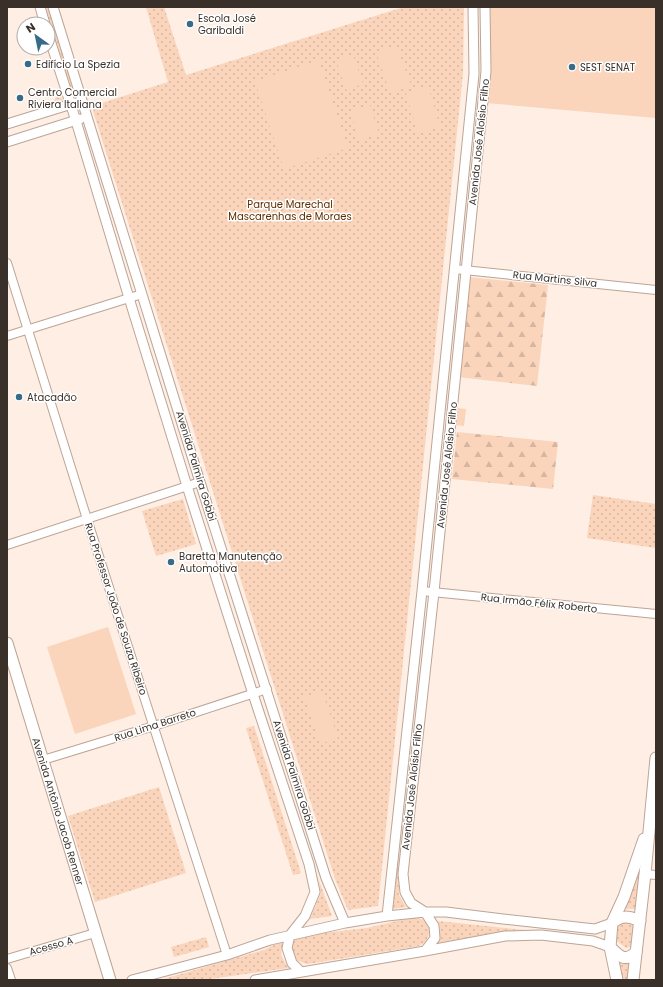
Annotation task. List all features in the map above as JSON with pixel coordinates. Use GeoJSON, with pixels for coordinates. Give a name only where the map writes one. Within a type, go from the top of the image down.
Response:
{"type":"FeatureCollection","features":[{"type":"Feature","properties":{"kind":"main road","name":"Avenida Antônio Jacob Renner"},"geometry":{"type":"LineString","coordinates":[[7,643],[110,980]]}},
{"type":"Feature","properties":{"kind":"main road"},"geometry":{"type":"LineString","coordinates":[[633,980],[640,921],[650,874],[650,822],[656,758]]}},
{"type":"Feature","properties":{"kind":"main road"},"geometry":{"type":"LineString","coordinates":[[617,980],[610,947],[612,924],[624,897],[650,822]]}},
{"type":"Feature","properties":{"kind":"main road"},"geometry":{"type":"LineString","coordinates":[[612,924],[617,919],[623,917],[630,917],[640,921]]}},
{"type":"Feature","properties":{"kind":"main road"},"geometry":{"type":"LineString","coordinates":[[610,947],[619,956],[627,958],[636,952]]}},
{"type":"Feature","properties":{"kind":"street","name":"Avenida Palmira Gobbi"},"geometry":{"type":"LineString","coordinates":[[53,7],[200,482],[326,878],[345,923]]}},
{"type":"Feature","properties":{"kind":"street","name":"Avenida José Aloísio Filho"},"geometry":{"type":"LineString","coordinates":[[387,916],[422,591],[474,74],[472,7]]}},
{"type":"Feature","properties":{"kind":"street","name":"Avenida José Aloísio Filho"},"geometry":{"type":"LineString","coordinates":[[425,912],[411,903],[405,892],[403,874],[434,592],[486,71],[485,7]]}},
{"type":"Feature","properties":{"kind":"street","name":"Avenida Palmira Gobbi"},"geometry":{"type":"LineString","coordinates":[[55,56],[76,120],[187,486],[309,864],[315,892],[305,916],[290,935]]}},
{"type":"Feature","properties":{"kind":"street"},"geometry":{"type":"LineString","coordinates":[[7,124],[82,101]]}},
{"type":"Feature","properties":{"kind":"street"},"geometry":{"type":"LineString","coordinates":[[7,142],[87,117]]}},
{"type":"Feature","properties":{"kind":"street","name":"Rua Professor João de Souza Ribeiro"},"geometry":{"type":"LineString","coordinates":[[7,263],[87,519],[227,954]]}},
{"type":"Feature","properties":{"kind":"street","name":"Rua Martins Silva"},"geometry":{"type":"LineString","coordinates":[[454,269],[656,290]]}},
{"type":"Feature","properties":{"kind":"street"},"geometry":{"type":"LineString","coordinates":[[7,336],[142,294]]}},
{"type":"Feature","properties":{"kind":"street"},"geometry":{"type":"LineString","coordinates":[[7,545],[200,482]]}},
{"type":"Feature","properties":{"kind":"street","name":"Rua Irmão Félix Roberto"},"geometry":{"type":"LineString","coordinates":[[422,591],[656,614]]}},
{"type":"Feature","properties":{"kind":"street","name":"Rua Lima Barreto"},"geometry":{"type":"LineString","coordinates":[[43,760],[267,689]]}},
{"type":"Feature","properties":{"kind":"street"},"geometry":{"type":"LineString","coordinates":[[425,912],[434,926],[434,938],[425,951]]}},
{"type":"Feature","properties":{"kind":"street"},"geometry":{"type":"LineString","coordinates":[[132,980],[227,954],[270,940],[345,923],[387,916],[425,912],[446,912],[595,929],[612,924]]}},
{"type":"Feature","properties":{"kind":"street","name":"Acesso A"},"geometry":{"type":"LineString","coordinates":[[7,959],[95,933]]}},
{"type":"Feature","properties":{"kind":"street"},"geometry":{"type":"LineString","coordinates":[[290,935],[287,948],[292,963],[301,972]]}},
{"type":"Feature","properties":{"kind":"street"},"geometry":{"type":"LineString","coordinates":[[255,980],[504,936],[541,935],[593,941],[610,947]]}},
{"type":"Feature","properties":{"kind":"street"},"geometry":{"type":"LineString","coordinates":[[7,968],[11,980]]}},
{"type":"Feature","properties":{"kind":"green space"},"geometry":{"type":"Polygon","coordinates":[[[44,7],[49,7],[52,16],[47,16],[44,7]]]}},
{"type":"Feature","properties":{"kind":"green space","name":"Parque Marechal Mascarenhas de Moraes"},"geometry":{"type":"Polygon","coordinates":[[[146,7],[164,7],[186,75],[404,7],[464,7],[463,73],[378,906],[348,910],[335,879],[94,114],[92,106],[168,82],[146,7]]]}},
{"type":"Feature","properties":{"kind":"green space","name":"SEST SENAT"},"geometry":{"type":"Polygon","coordinates":[[[488,7],[656,7],[656,118],[486,103],[488,7]]]}},
{"type":"Feature","properties":{"kind":"green space"},"geometry":{"type":"Polygon","coordinates":[[[56,30],[77,98],[73,99],[56,45],[56,30]]]}},
{"type":"Feature","properties":{"kind":"green space"},"geometry":{"type":"Polygon","coordinates":[[[396,45],[411,85],[390,93],[376,52],[396,45]]]}},
{"type":"Feature","properties":{"kind":"green space"},"geometry":{"type":"Polygon","coordinates":[[[353,55],[363,84],[346,90],[336,60],[353,55]]]}},
{"type":"Feature","properties":{"kind":"green space"},"geometry":{"type":"Polygon","coordinates":[[[319,60],[348,148],[284,169],[255,81],[319,60]]]}},
{"type":"Feature","properties":{"kind":"green space"},"geometry":{"type":"Polygon","coordinates":[[[428,86],[440,127],[418,134],[406,93],[428,86]]]}},
{"type":"Feature","properties":{"kind":"green space"},"geometry":{"type":"Polygon","coordinates":[[[60,90],[63,101],[52,104],[60,90]]]}},
{"type":"Feature","properties":{"kind":"green space"},"geometry":{"type":"Polygon","coordinates":[[[370,105],[379,134],[359,140],[350,111],[370,105]]]}},
{"type":"Feature","properties":{"kind":"green space"},"geometry":{"type":"Polygon","coordinates":[[[468,277],[548,285],[537,386],[458,377],[468,277]]]}},
{"type":"Feature","properties":{"kind":"green space"},"geometry":{"type":"Polygon","coordinates":[[[457,408],[466,409],[464,426],[455,425],[457,408]]]}},
{"type":"Feature","properties":{"kind":"green space"},"geometry":{"type":"Polygon","coordinates":[[[457,432],[558,442],[553,489],[452,479],[457,432]]]}},
{"type":"Feature","properties":{"kind":"green space"},"geometry":{"type":"Polygon","coordinates":[[[593,495],[656,504],[656,548],[587,538],[593,495]]]}},
{"type":"Feature","properties":{"kind":"green space"},"geometry":{"type":"Polygon","coordinates":[[[183,499],[196,544],[156,556],[142,511],[183,499]]]}},
{"type":"Feature","properties":{"kind":"green space"},"geometry":{"type":"Polygon","coordinates":[[[108,627],[136,714],[75,734],[47,647],[108,627]]]}},
{"type":"Feature","properties":{"kind":"green space"},"geometry":{"type":"Polygon","coordinates":[[[322,691],[338,738],[320,744],[304,697],[322,691]]]}},
{"type":"Feature","properties":{"kind":"green space"},"geometry":{"type":"Polygon","coordinates":[[[254,726],[301,873],[293,875],[246,728],[254,726]]]}},
{"type":"Feature","properties":{"kind":"green space"},"geometry":{"type":"Polygon","coordinates":[[[159,787],[186,873],[95,902],[68,816],[159,787]]]}},
{"type":"Feature","properties":{"kind":"green space"},"geometry":{"type":"Polygon","coordinates":[[[398,849],[399,895],[406,907],[392,909],[398,849]]]}},
{"type":"Feature","properties":{"kind":"green space"},"geometry":{"type":"Polygon","coordinates":[[[641,863],[638,909],[624,909],[641,863]]]}},
{"type":"Feature","properties":{"kind":"green space"},"geometry":{"type":"Polygon","coordinates":[[[318,878],[332,916],[310,919],[321,893],[318,878]]]}},
{"type":"Feature","properties":{"kind":"green space"},"geometry":{"type":"Polygon","coordinates":[[[414,917],[425,920],[430,931],[426,942],[419,946],[308,964],[296,959],[293,953],[292,949],[294,940],[305,935],[367,928],[414,917]]]}},
{"type":"Feature","properties":{"kind":"green space"},"geometry":{"type":"Polygon","coordinates":[[[438,921],[524,930],[507,931],[437,943],[440,932],[438,921]]]}},
{"type":"Feature","properties":{"kind":"green space"},"geometry":{"type":"Polygon","coordinates":[[[622,921],[632,925],[636,931],[634,946],[626,948],[613,938],[615,926],[622,921]]]}},
{"type":"Feature","properties":{"kind":"green space"},"geometry":{"type":"Polygon","coordinates":[[[206,937],[209,947],[174,957],[171,947],[206,937]]]}},
{"type":"Feature","properties":{"kind":"green space"},"geometry":{"type":"Polygon","coordinates":[[[283,940],[281,955],[288,968],[203,980],[160,980],[264,950],[283,940]]]}},
{"type":"Feature","properties":{"kind":"green space"},"geometry":{"type":"Polygon","coordinates":[[[615,956],[634,960],[631,980],[621,980],[615,956]]]}},
{"type":"Feature","properties":{"kind":"place","name":"Escola José Garibaldi"},"geometry":{"type":"Point","coordinates":[190,24]}},
{"type":"Feature","properties":{"kind":"place","name":"Edifício La Spezia"},"geometry":{"type":"Point","coordinates":[28,64]}},
{"type":"Feature","properties":{"kind":"place","name":"SEST SENAT"},"geometry":{"type":"Point","coordinates":[572,67]}},
{"type":"Feature","properties":{"kind":"place","name":"Centro Comercial Riviera Italiana"},"geometry":{"type":"Point","coordinates":[20,98]}},
{"type":"Feature","properties":{"kind":"place","name":"Atacadão"},"geometry":{"type":"Point","coordinates":[19,397]}},
{"type":"Feature","properties":{"kind":"place","name":"Baretta Manutenção Automotiva"},"geometry":{"type":"Point","coordinates":[171,562]}}]}
